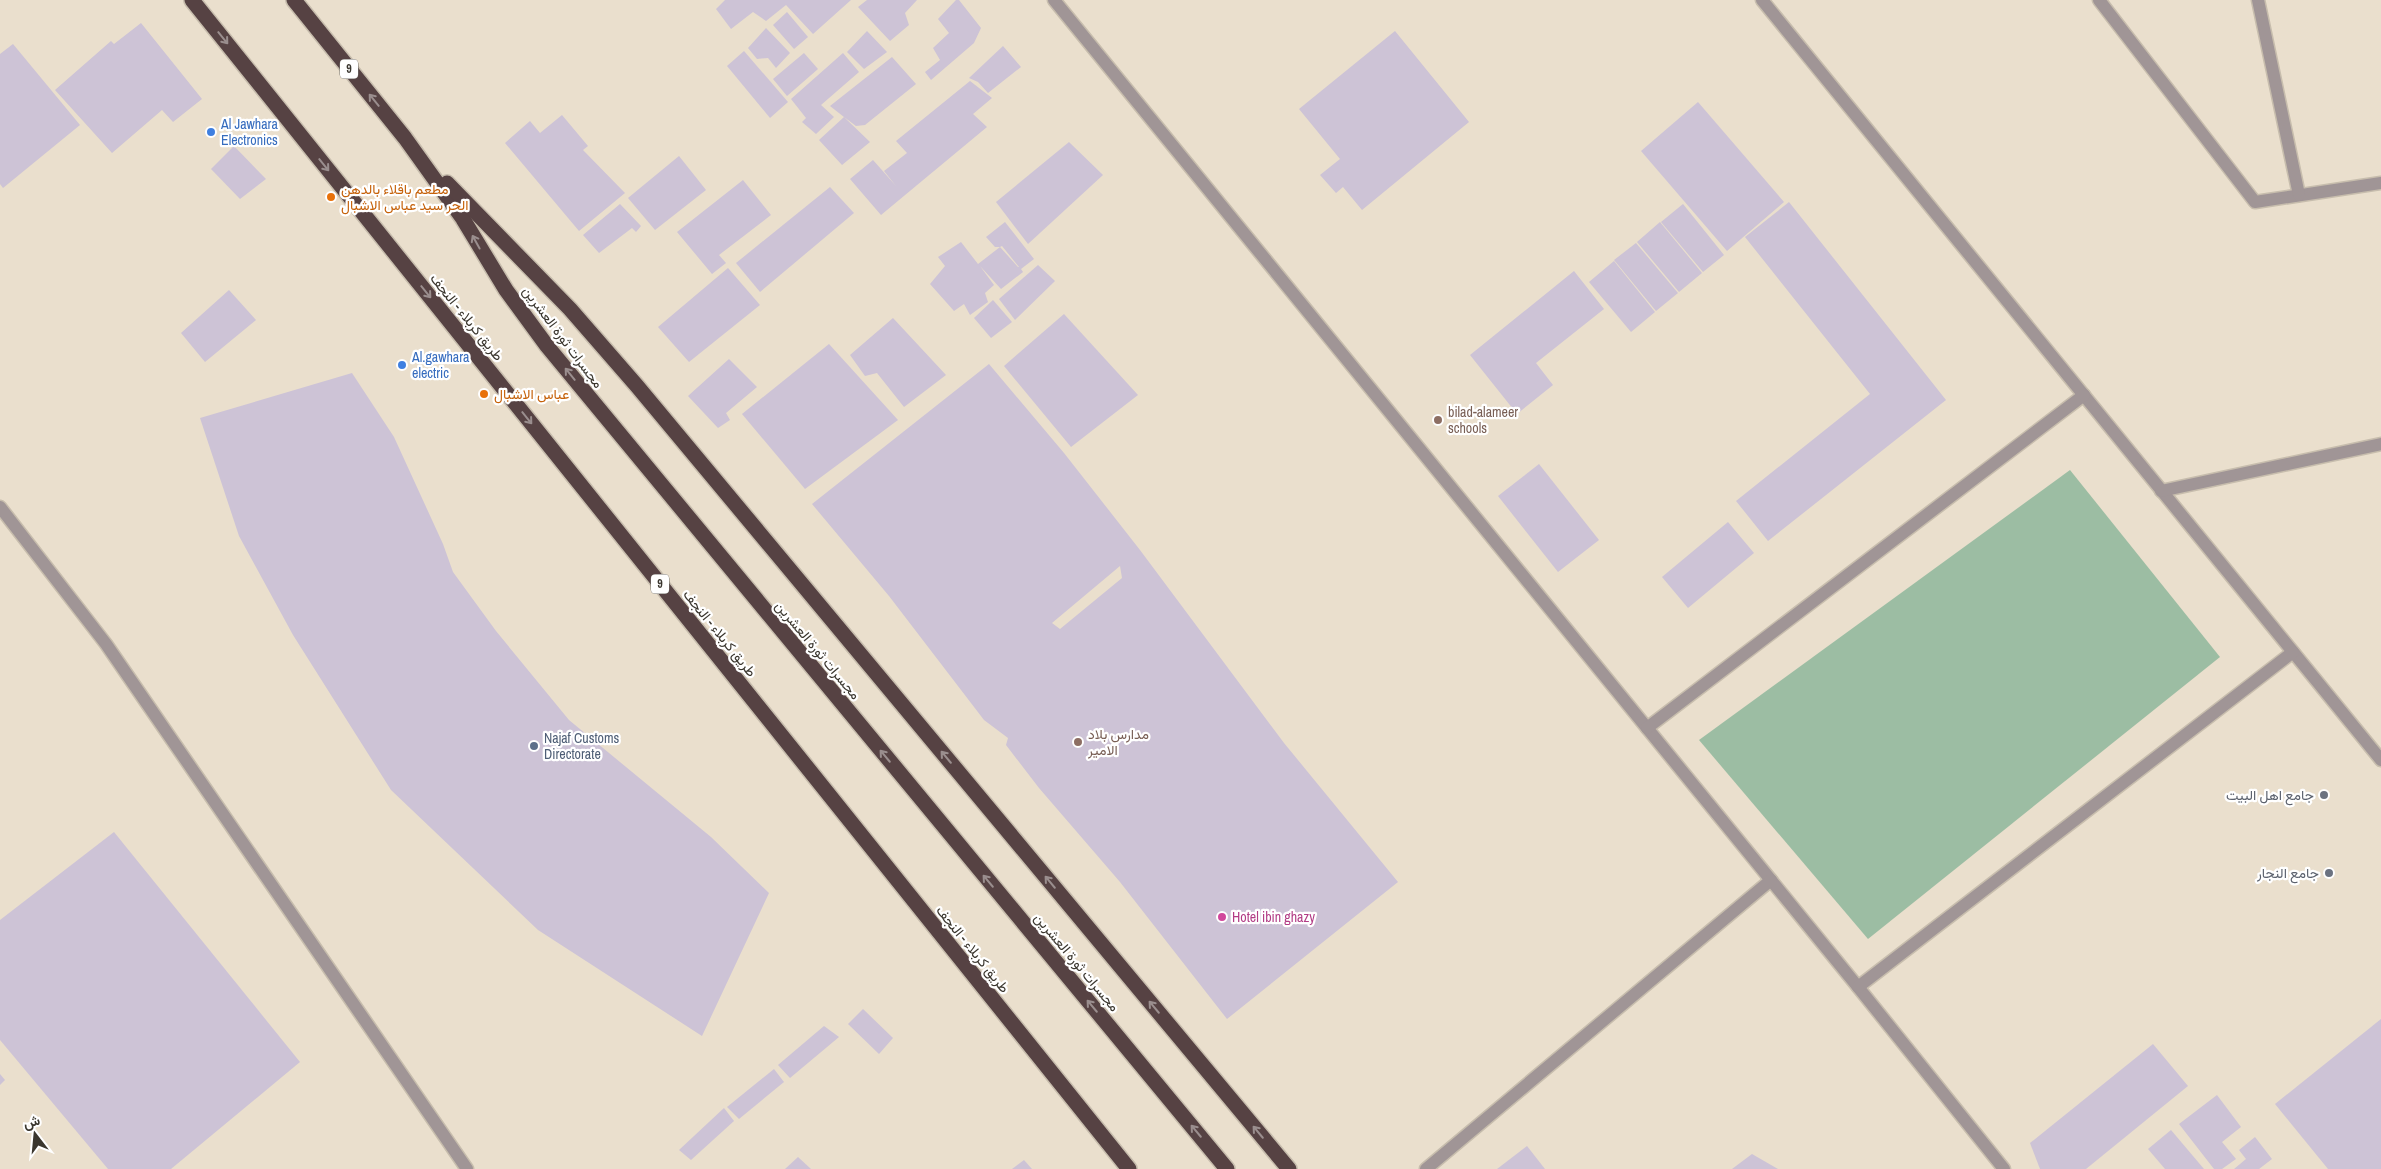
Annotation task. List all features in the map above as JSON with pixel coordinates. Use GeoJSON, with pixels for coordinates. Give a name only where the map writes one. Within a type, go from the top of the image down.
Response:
{"type":"FeatureCollection","features":[{"type":"Feature","properties":{"kind":"highway","name":"طريق کربلاء - النجف"},"geometry":{"type":"LineString","coordinates":[[192,0],[1129,1169]]}},
{"type":"Feature","properties":{"kind":"highway","name":"9"},"geometry":{"type":"LineString","coordinates":[[294,0],[405,138]]}},
{"type":"Feature","properties":{"kind":"highway","name":"مجسرات ثورة العشرين"},"geometry":{"type":"LineString","coordinates":[[405,138],[462,218],[484,257],[512,298],[600,412],[1227,1169]]}},
{"type":"Feature","properties":{"kind":"highway"},"geometry":{"type":"LineString","coordinates":[[405,138],[570,309],[631,379],[1289,1169]]}},
{"type":"Feature","properties":{"kind":"street"},"geometry":{"type":"LineString","coordinates":[[1054,0],[2004,1169]]}},
{"type":"Feature","properties":{"kind":"street"},"geometry":{"type":"LineString","coordinates":[[1762,0],[2381,760]]}},
{"type":"Feature","properties":{"kind":"street"},"geometry":{"type":"LineString","coordinates":[[2099,0],[2255,202],[2381,182]]}},
{"type":"Feature","properties":{"kind":"street"},"geometry":{"type":"LineString","coordinates":[[2258,0],[2299,195]]}},
{"type":"Feature","properties":{"kind":"street"},"geometry":{"type":"LineString","coordinates":[[1646,728],[2084,395]]}},
{"type":"Feature","properties":{"kind":"street"},"geometry":{"type":"LineString","coordinates":[[2161,491],[2381,444]]}},
{"type":"Feature","properties":{"kind":"street"},"geometry":{"type":"LineString","coordinates":[[0,507],[106,644],[467,1169]]}},
{"type":"Feature","properties":{"kind":"street"},"geometry":{"type":"LineString","coordinates":[[1858,987],[2293,652]]}},
{"type":"Feature","properties":{"kind":"street"},"geometry":{"type":"LineString","coordinates":[[1426,1169],[1771,880]]}},
{"type":"Feature","properties":{"kind":"green space"},"geometry":{"type":"Polygon","coordinates":[[[2070,470],[2220,657],[1868,939],[1699,740],[2070,470]]]}},
{"type":"Feature","properties":{"kind":"building"},"geometry":{"type":"Polygon","coordinates":[[[725,0],[851,0],[813,34],[786,5],[766,21],[753,12],[731,29],[716,9],[725,0]]]}},
{"type":"Feature","properties":{"kind":"building"},"geometry":{"type":"Polygon","coordinates":[[[867,0],[917,0],[905,13],[909,25],[890,41],[858,7],[867,0]]]}},
{"type":"Feature","properties":{"kind":"building"},"geometry":{"type":"Polygon","coordinates":[[[956,0],[959,0],[981,28],[974,43],[931,80],[925,72],[940,60],[933,48],[949,33],[938,19],[956,0]]]}},
{"type":"Feature","properties":{"kind":"building"},"geometry":{"type":"Polygon","coordinates":[[[787,12],[808,37],[794,49],[773,25],[787,12]]]}},
{"type":"Feature","properties":{"kind":"building"},"geometry":{"type":"Polygon","coordinates":[[[141,23],[202,99],[173,122],[162,110],[112,153],[55,90],[111,41],[114,44],[141,23]]]}},
{"type":"Feature","properties":{"kind":"building"},"geometry":{"type":"Polygon","coordinates":[[[766,28],[790,53],[776,68],[768,58],[757,59],[748,48],[766,28]]]}},
{"type":"Feature","properties":{"kind":"building"},"geometry":{"type":"Polygon","coordinates":[[[867,31],[887,52],[864,69],[847,52],[867,31]]]}},
{"type":"Feature","properties":{"kind":"building"},"geometry":{"type":"Polygon","coordinates":[[[1395,31],[1469,122],[1362,210],[1343,187],[1336,193],[1320,175],[1340,159],[1299,109],[1395,31]]]}},
{"type":"Feature","properties":{"kind":"building"},"geometry":{"type":"Polygon","coordinates":[[[13,44],[80,125],[3,188],[0,184],[0,54],[13,44]]]}},
{"type":"Feature","properties":{"kind":"building"},"geometry":{"type":"Polygon","coordinates":[[[1003,46],[1021,67],[988,93],[978,82],[969,78],[1003,46]]]}},
{"type":"Feature","properties":{"kind":"building"},"geometry":{"type":"Polygon","coordinates":[[[744,51],[788,102],[770,118],[727,66],[744,51]]]}},
{"type":"Feature","properties":{"kind":"building"},"geometry":{"type":"Polygon","coordinates":[[[804,53],[818,69],[787,96],[773,79],[804,53]]]}},
{"type":"Feature","properties":{"kind":"building"},"geometry":{"type":"Polygon","coordinates":[[[843,53],[859,72],[821,105],[834,117],[816,134],[802,122],[806,118],[791,99],[843,53]]]}},
{"type":"Feature","properties":{"kind":"building"},"geometry":{"type":"Polygon","coordinates":[[[892,57],[916,84],[865,125],[856,126],[830,106],[892,57]]]}},
{"type":"Feature","properties":{"kind":"building"},"geometry":{"type":"Polygon","coordinates":[[[970,81],[992,98],[973,114],[987,127],[881,215],[850,179],[873,160],[896,186],[884,171],[907,153],[896,141],[970,81]]]}},
{"type":"Feature","properties":{"kind":"building"},"geometry":{"type":"Polygon","coordinates":[[[1698,102],[1784,202],[1727,251],[1641,151],[1698,102]]]}},
{"type":"Feature","properties":{"kind":"building"},"geometry":{"type":"Polygon","coordinates":[[[562,115],[588,146],[583,150],[625,193],[579,231],[505,143],[530,121],[540,133],[562,115]]]}},
{"type":"Feature","properties":{"kind":"building"},"geometry":{"type":"Polygon","coordinates":[[[844,117],[870,142],[842,165],[819,140],[844,117]]]}},
{"type":"Feature","properties":{"kind":"building"},"geometry":{"type":"Polygon","coordinates":[[[1069,142],[1103,175],[1028,244],[996,202],[1069,142]]]}},
{"type":"Feature","properties":{"kind":"building"},"geometry":{"type":"Polygon","coordinates":[[[234,146],[266,179],[240,199],[211,169],[234,146]]]}},
{"type":"Feature","properties":{"kind":"building"},"geometry":{"type":"Polygon","coordinates":[[[679,156],[706,190],[655,230],[628,198],[679,156]]]}},
{"type":"Feature","properties":{"kind":"building"},"geometry":{"type":"Polygon","coordinates":[[[743,180],[771,215],[719,255],[726,263],[712,274],[677,232],[743,180]]]}},
{"type":"Feature","properties":{"kind":"building"},"geometry":{"type":"Polygon","coordinates":[[[830,187],[854,213],[760,292],[736,263],[830,187]]]}},
{"type":"Feature","properties":{"kind":"building"},"geometry":{"type":"Polygon","coordinates":[[[1789,202],[1946,400],[1768,541],[1736,501],[1870,394],[1745,237],[1789,202]]]}},
{"type":"Feature","properties":{"kind":"building"},"geometry":{"type":"Polygon","coordinates":[[[620,204],[641,226],[636,232],[632,228],[599,253],[583,235],[620,204]]]}},
{"type":"Feature","properties":{"kind":"building"},"geometry":{"type":"Polygon","coordinates":[[[1683,204],[1724,255],[1703,272],[1661,222],[1683,204]]]}},
{"type":"Feature","properties":{"kind":"building"},"geometry":{"type":"Polygon","coordinates":[[[1005,222],[1034,259],[1021,269],[1023,272],[1001,289],[980,266],[994,285],[985,293],[988,302],[970,315],[964,304],[954,311],[930,284],[945,266],[938,257],[961,242],[978,264],[1000,247],[995,247],[986,237],[1005,222]],[[1002,246],[1000,247],[1019,267],[1002,246]]]}},
{"type":"Feature","properties":{"kind":"building"},"geometry":{"type":"Polygon","coordinates":[[[1660,222],[1702,273],[1679,292],[1637,242],[1660,222]]]}},
{"type":"Feature","properties":{"kind":"building"},"geometry":{"type":"Polygon","coordinates":[[[1636,243],[1678,293],[1656,311],[1614,260],[1636,243]]]}},
{"type":"Feature","properties":{"kind":"building"},"geometry":{"type":"Polygon","coordinates":[[[1614,261],[1655,312],[1631,332],[1589,282],[1614,261]]]}},
{"type":"Feature","properties":{"kind":"building"},"geometry":{"type":"Polygon","coordinates":[[[1038,265],[1055,281],[1015,320],[999,299],[1038,265]]]}},
{"type":"Feature","properties":{"kind":"building"},"geometry":{"type":"Polygon","coordinates":[[[728,268],[760,305],[689,362],[658,327],[728,268]]]}},
{"type":"Feature","properties":{"kind":"building"},"geometry":{"type":"Polygon","coordinates":[[[1574,271],[1604,309],[1536,363],[1553,385],[1517,414],[1470,355],[1574,271]]]}},
{"type":"Feature","properties":{"kind":"building"},"geometry":{"type":"Polygon","coordinates":[[[229,290],[256,320],[205,362],[181,333],[229,290]]]}},
{"type":"Feature","properties":{"kind":"building"},"geometry":{"type":"Polygon","coordinates":[[[993,300],[1012,322],[991,338],[974,318],[993,300]]]}},
{"type":"Feature","properties":{"kind":"building"},"geometry":{"type":"Polygon","coordinates":[[[1064,314],[1138,395],[1071,447],[1004,366],[1064,314]]]}},
{"type":"Feature","properties":{"kind":"building"},"geometry":{"type":"Polygon","coordinates":[[[893,318],[946,375],[904,407],[877,373],[865,376],[850,355],[893,318]]]}},
{"type":"Feature","properties":{"kind":"building"},"geometry":{"type":"Polygon","coordinates":[[[829,344],[898,420],[805,489],[742,414],[829,344]]]}},
{"type":"Feature","properties":{"kind":"building"},"geometry":{"type":"Polygon","coordinates":[[[729,359],[757,387],[726,413],[730,420],[718,428],[688,396],[729,359]]]}},
{"type":"Feature","properties":{"kind":"building"},"geometry":{"type":"Polygon","coordinates":[[[989,364],[1064,453],[1140,550],[1284,743],[1398,882],[1227,1019],[1120,882],[1039,788],[1006,745],[1008,738],[984,720],[889,596],[812,504],[989,364]],[[1120,566],[1052,623],[1060,629],[1122,578],[1120,566]]]}},
{"type":"Feature","properties":{"kind":"building"},"geometry":{"type":"Polygon","coordinates":[[[352,373],[394,437],[443,544],[453,572],[496,631],[569,720],[711,837],[769,893],[702,1036],[538,930],[391,790],[293,635],[239,536],[200,418],[352,373]]]}},
{"type":"Feature","properties":{"kind":"building"},"geometry":{"type":"Polygon","coordinates":[[[1539,464],[1599,540],[1558,572],[1498,496],[1539,464]]]}},
{"type":"Feature","properties":{"kind":"building"},"geometry":{"type":"Polygon","coordinates":[[[1728,522],[1754,553],[1688,608],[1662,577],[1728,522]]]}},
{"type":"Feature","properties":{"kind":"building"},"geometry":{"type":"Polygon","coordinates":[[[114,832],[300,1062],[171,1169],[108,1169],[0,1040],[0,920],[114,832]]]}},
{"type":"Feature","properties":{"kind":"building"},"geometry":{"type":"Polygon","coordinates":[[[863,1009],[893,1038],[879,1054],[848,1024],[863,1009]]]}},
{"type":"Feature","properties":{"kind":"building"},"geometry":{"type":"Polygon","coordinates":[[[2381,1019],[2381,1169],[2328,1169],[2275,1104],[2381,1019]]]}},
{"type":"Feature","properties":{"kind":"building"},"geometry":{"type":"Polygon","coordinates":[[[824,1026],[839,1037],[790,1078],[778,1065],[824,1026]]]}},
{"type":"Feature","properties":{"kind":"building"},"geometry":{"type":"Polygon","coordinates":[[[2153,1044],[2188,1086],[2086,1169],[2040,1169],[2030,1143],[2153,1044]]]}},
{"type":"Feature","properties":{"kind":"building"},"geometry":{"type":"Polygon","coordinates":[[[774,1069],[784,1082],[739,1119],[727,1107],[774,1069]]]}},
{"type":"Feature","properties":{"kind":"building"},"geometry":{"type":"Polygon","coordinates":[[[0,1074],[5,1080],[0,1085],[0,1074]]]}},
{"type":"Feature","properties":{"kind":"building"},"geometry":{"type":"Polygon","coordinates":[[[2217,1095],[2241,1127],[2222,1142],[2236,1159],[2222,1169],[2214,1169],[2179,1124],[2217,1095]]]}},
{"type":"Feature","properties":{"kind":"building"},"geometry":{"type":"Polygon","coordinates":[[[724,1108],[734,1121],[691,1160],[679,1150],[724,1108]]]}},
{"type":"Feature","properties":{"kind":"building"},"geometry":{"type":"Polygon","coordinates":[[[2171,1130],[2204,1169],[2165,1169],[2148,1149],[2171,1130]]]}},
{"type":"Feature","properties":{"kind":"building"},"geometry":{"type":"Polygon","coordinates":[[[2255,1137],[2272,1159],[2259,1169],[2234,1169],[2246,1159],[2239,1150],[2255,1137]]]}},
{"type":"Feature","properties":{"kind":"building"},"geometry":{"type":"Polygon","coordinates":[[[1527,1146],[1545,1169],[1497,1169],[1527,1146]]]}},
{"type":"Feature","properties":{"kind":"building"},"geometry":{"type":"Polygon","coordinates":[[[1752,1154],[1778,1169],[1732,1169],[1752,1154]]]}},
{"type":"Feature","properties":{"kind":"building"},"geometry":{"type":"Polygon","coordinates":[[[798,1157],[811,1169],[785,1169],[798,1157]]]}},
{"type":"Feature","properties":{"kind":"building"},"geometry":{"type":"Polygon","coordinates":[[[1024,1160],[1032,1169],[1012,1169],[1024,1160]]]}},
{"type":"Feature","properties":{"kind":"place","name":"Al Jawhara Electronics"},"geometry":{"type":"Point","coordinates":[211,132]}},
{"type":"Feature","properties":{"kind":"place","name":"مطعم باقلاء بالدهن الحر سيد عباس الاشبال"},"geometry":{"type":"Point","coordinates":[331,197]}},
{"type":"Feature","properties":{"kind":"place","name":"Al.gawhara electric"},"geometry":{"type":"Point","coordinates":[402,365]}},
{"type":"Feature","properties":{"kind":"place","name":"عباس الاشبال"},"geometry":{"type":"Point","coordinates":[484,394]}},
{"type":"Feature","properties":{"kind":"place","name":"bilad-alameer schools"},"geometry":{"type":"Point","coordinates":[1438,420]}},
{"type":"Feature","properties":{"kind":"place","name":"مدارس بلاد الامير"},"geometry":{"type":"Point","coordinates":[1078,742]}},
{"type":"Feature","properties":{"kind":"place","name":"Najaf Customs Directorate"},"geometry":{"type":"Point","coordinates":[534,746]}},
{"type":"Feature","properties":{"kind":"place","name":"جامع اهل البيت"},"geometry":{"type":"Point","coordinates":[2324,795]}},
{"type":"Feature","properties":{"kind":"place","name":"جامع النجار"},"geometry":{"type":"Point","coordinates":[2329,873]}},
{"type":"Feature","properties":{"kind":"place","name":"Hotel ibin ghazy"},"geometry":{"type":"Point","coordinates":[1222,917]}}]}
